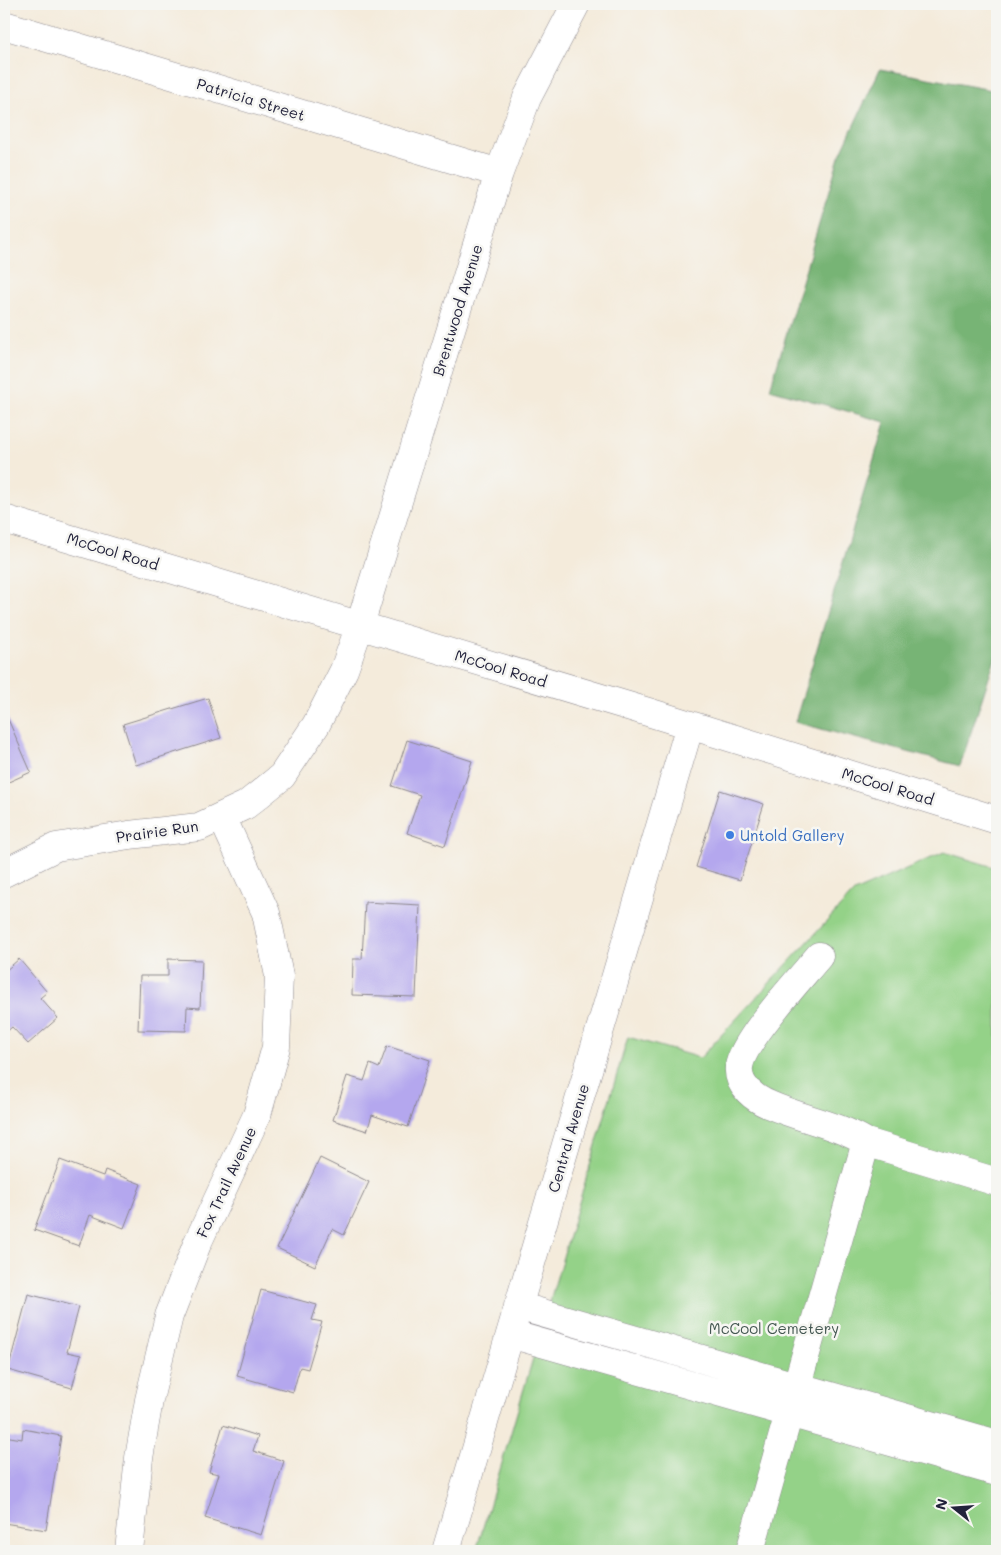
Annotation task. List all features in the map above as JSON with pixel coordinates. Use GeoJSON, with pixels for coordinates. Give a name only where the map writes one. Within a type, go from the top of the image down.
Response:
{"type":"FeatureCollection","features":[{"type":"Feature","properties":{"kind":"street","name":"Brentwood Avenue"},"geometry":{"type":"LineString","coordinates":[[360,625],[499,173],[527,98],[576,4]]}},
{"type":"Feature","properties":{"kind":"street","name":"Patricia Street"},"geometry":{"type":"LineString","coordinates":[[4,25],[499,173]]}},
{"type":"Feature","properties":{"kind":"street","name":"McCool Road"},"geometry":{"type":"LineString","coordinates":[[4,519],[690,725],[997,820]]}},
{"type":"Feature","properties":{"kind":"street","name":"Prairie Run"},"geometry":{"type":"LineString","coordinates":[[4,873],[56,847],[129,834],[199,827],[246,805],[282,776],[316,725],[344,670],[360,625]]}},
{"type":"Feature","properties":{"kind":"street","name":"Central Avenue"},"geometry":{"type":"LineString","coordinates":[[446,1551],[690,725]]}},
{"type":"Feature","properties":{"kind":"street","name":"Fox Trail Avenue"},"geometry":{"type":"LineString","coordinates":[[129,1551],[138,1458],[149,1400],[169,1316],[197,1244],[257,1115],[276,1047],[279,976],[266,913],[222,817]]}},
{"type":"Feature","properties":{"kind":"street"},"geometry":{"type":"LineString","coordinates":[[819,956],[752,1038],[739,1067],[740,1076],[745,1087],[754,1096],[770,1105],[848,1131],[866,1142],[997,1182]]}},
{"type":"Feature","properties":{"kind":"street"},"geometry":{"type":"LineString","coordinates":[[750,1551],[866,1142]]}},
{"type":"Feature","properties":{"kind":"street"},"geometry":{"type":"LineString","coordinates":[[518,1306],[997,1444]]}},
{"type":"Feature","properties":{"kind":"street"},"geometry":{"type":"LineString","coordinates":[[510,1334],[997,1472]]}},
{"type":"Feature","properties":{"kind":"green space"},"geometry":{"type":"Polygon","coordinates":[[[880,69],[997,91],[997,653],[960,766],[795,722],[885,422],[770,389],[839,157],[880,69]]]}},
{"type":"Feature","properties":{"kind":"green space","name":"McCool Cemetery"},"geometry":{"type":"Polygon","coordinates":[[[944,852],[997,868],[997,1551],[476,1551],[628,1037],[700,1058],[854,892],[944,852]]]}},
{"type":"Feature","properties":{"kind":"building"},"geometry":{"type":"Polygon","coordinates":[[[208,698],[221,738],[136,765],[123,724],[208,698]]]}},
{"type":"Feature","properties":{"kind":"building"},"geometry":{"type":"Polygon","coordinates":[[[4,710],[31,772],[4,784],[4,710]]]}},
{"type":"Feature","properties":{"kind":"building"},"geometry":{"type":"Polygon","coordinates":[[[407,740],[472,761],[445,846],[407,833],[420,795],[392,786],[407,740]]]}},
{"type":"Feature","properties":{"kind":"building","name":"Untold Gallery"},"geometry":{"type":"Polygon","coordinates":[[[720,790],[764,804],[740,880],[696,867],[720,790]]]}},
{"type":"Feature","properties":{"kind":"building"},"geometry":{"type":"Polygon","coordinates":[[[365,902],[420,905],[416,997],[352,995],[353,959],[362,959],[365,902]]]}},
{"type":"Feature","properties":{"kind":"building"},"geometry":{"type":"Polygon","coordinates":[[[19,959],[47,992],[40,998],[58,1018],[28,1044],[12,1027],[4,1034],[4,972],[19,959]]]}},
{"type":"Feature","properties":{"kind":"building"},"geometry":{"type":"Polygon","coordinates":[[[168,959],[202,960],[200,1008],[187,1007],[186,1031],[138,1030],[140,976],[168,976],[168,959]]]}},
{"type":"Feature","properties":{"kind":"building"},"geometry":{"type":"Polygon","coordinates":[[[387,1046],[430,1060],[408,1127],[372,1115],[367,1131],[333,1120],[347,1076],[364,1081],[370,1064],[379,1068],[387,1046]]]}},
{"type":"Feature","properties":{"kind":"building"},"geometry":{"type":"Polygon","coordinates":[[[320,1158],[369,1182],[344,1235],[332,1229],[315,1266],[277,1248],[320,1158]]]}},
{"type":"Feature","properties":{"kind":"building"},"geometry":{"type":"Polygon","coordinates":[[[60,1160],[103,1176],[105,1170],[141,1184],[124,1228],[90,1215],[79,1246],[34,1230],[60,1160]]]}},
{"type":"Feature","properties":{"kind":"building"},"geometry":{"type":"Polygon","coordinates":[[[261,1290],[317,1305],[312,1320],[322,1322],[308,1369],[300,1367],[293,1392],[237,1376],[261,1290]]]}},
{"type":"Feature","properties":{"kind":"building"},"geometry":{"type":"Polygon","coordinates":[[[28,1294],[79,1307],[67,1352],[81,1355],[72,1388],[8,1370],[28,1294]]]}},
{"type":"Feature","properties":{"kind":"building"},"geometry":{"type":"Polygon","coordinates":[[[223,1425],[258,1436],[253,1451],[284,1461],[261,1535],[205,1518],[219,1474],[209,1472],[223,1425]]]}},
{"type":"Feature","properties":{"kind":"building"},"geometry":{"type":"Polygon","coordinates":[[[23,1429],[61,1436],[46,1530],[4,1523],[4,1482],[6,1482],[7,1472],[4,1471],[4,1436],[22,1439],[23,1429]]]}},
{"type":"Feature","properties":{"kind":"place","name":"Untold Gallery"},"geometry":{"type":"Point","coordinates":[730,835]}}]}
